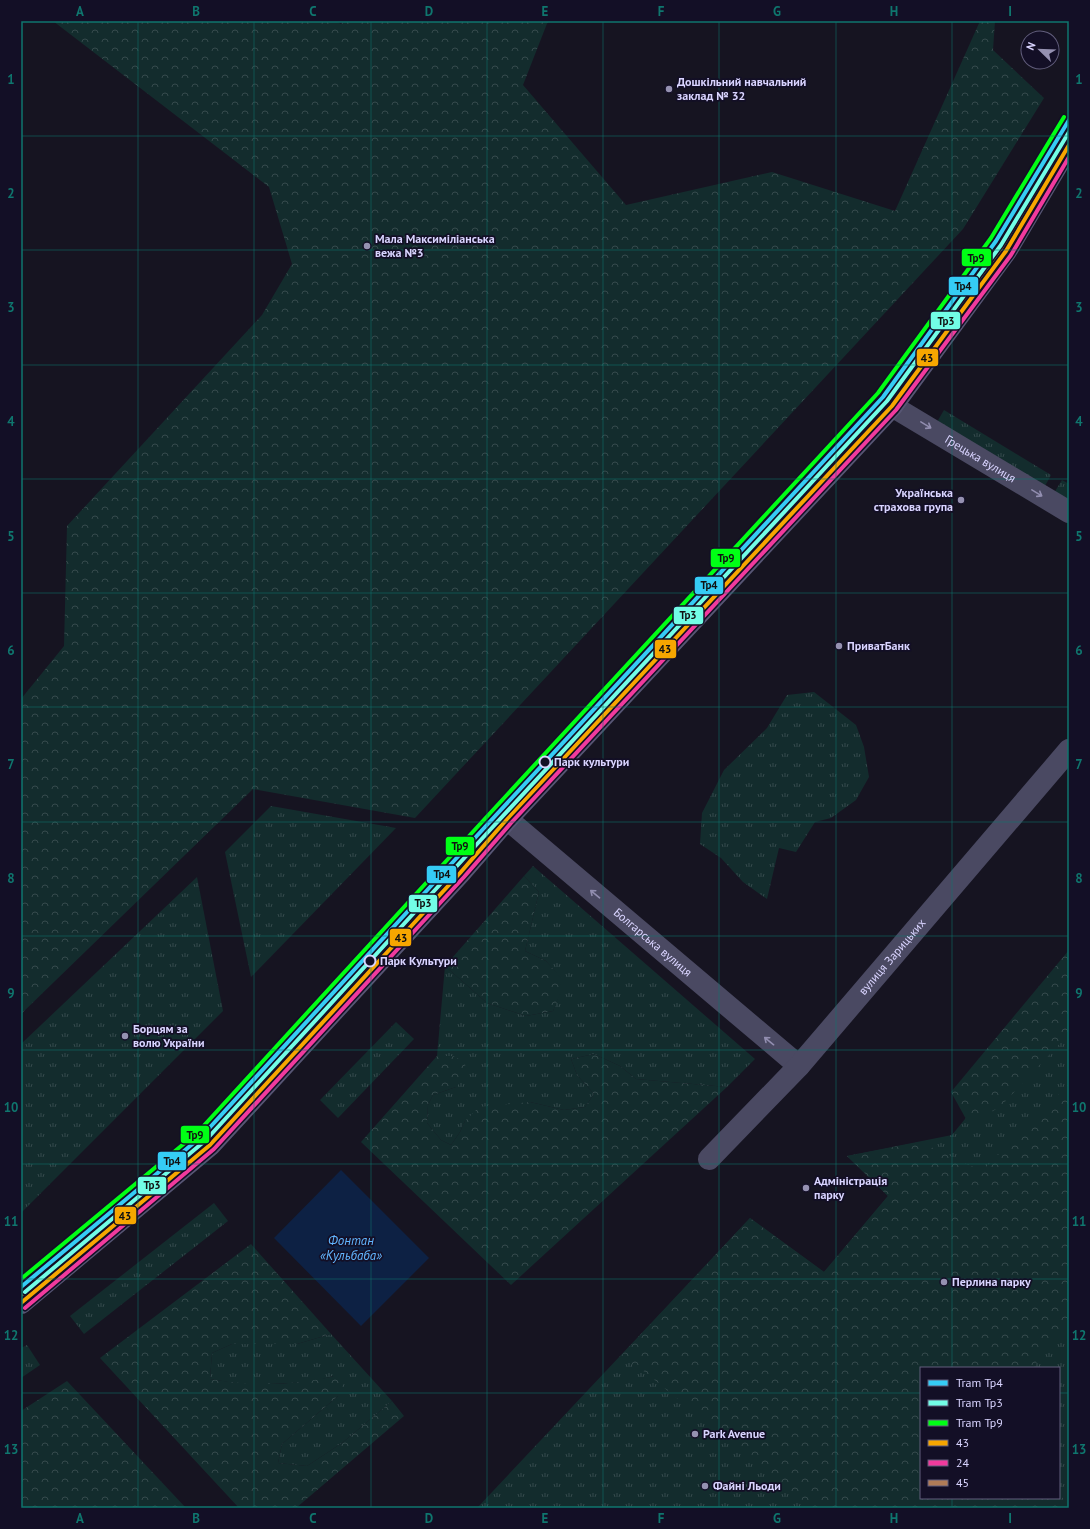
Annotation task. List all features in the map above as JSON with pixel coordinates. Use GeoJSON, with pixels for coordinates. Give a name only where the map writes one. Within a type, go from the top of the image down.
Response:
{"type":"FeatureCollection","features":[{"type":"Feature","properties":{"kind":"main road"},"geometry":{"type":"LineString","coordinates":[[21,1303],[210,1145],[460,873],[507,819],[892,406],[1006,251],[1069,145]]}},
{"type":"Feature","properties":{"kind":"street","name":"Грецька вулиця"},"geometry":{"type":"LineString","coordinates":[[892,406],[923,423],[1069,512]]}},
{"type":"Feature","properties":{"kind":"street","name":"вулиця Зарицьких"},"geometry":{"type":"LineString","coordinates":[[709,1159],[800,1066],[1069,750]]}},
{"type":"Feature","properties":{"kind":"street","name":"Болгарська вулиця"},"geometry":{"type":"LineString","coordinates":[[507,819],[800,1066]]}},
{"type":"Feature","properties":{"kind":"green space"},"geometry":{"type":"Polygon","coordinates":[[[53,21],[336,21],[341,24],[344,21],[548,21],[523,85],[626,205],[772,172],[895,211],[980,21],[995,21],[993,50],[1044,98],[963,229],[415,818],[253,789],[21,1014],[21,699],[64,646],[67,526],[262,315],[292,264],[269,187],[53,21]]]}},
{"type":"Feature","properties":{"kind":"green space"},"geometry":{"type":"Polygon","coordinates":[[[944,410],[1051,475],[1045,486],[937,422],[944,410]]]}},
{"type":"Feature","properties":{"kind":"green space"},"geometry":{"type":"Polygon","coordinates":[[[1062,480],[1069,484],[1069,502],[1054,493],[1062,480]]]}},
{"type":"Feature","properties":{"kind":"green space"},"geometry":{"type":"Polygon","coordinates":[[[814,692],[856,725],[864,747],[869,777],[856,800],[831,818],[815,822],[796,852],[779,848],[767,899],[743,882],[721,858],[700,844],[702,813],[724,770],[767,728],[787,695],[814,692]]]}},
{"type":"Feature","properties":{"kind":"green space"},"geometry":{"type":"Polygon","coordinates":[[[271,806],[396,828],[251,977],[225,852],[271,806]]]}},
{"type":"Feature","properties":{"kind":"green space"},"geometry":{"type":"Polygon","coordinates":[[[533,866],[755,1059],[727,1087],[636,1079],[620,1066],[594,1054],[571,1059],[577,1075],[594,1094],[585,1107],[564,1110],[530,1102],[465,1121],[460,1132],[451,1145],[441,1140],[427,1123],[428,1105],[433,1095],[456,1087],[453,1056],[437,1056],[445,966],[487,1003],[526,1016],[553,1011],[564,982],[546,961],[525,951],[539,892],[524,876],[533,866]]]}},
{"type":"Feature","properties":{"kind":"green space"},"geometry":{"type":"Polygon","coordinates":[[[524,876],[539,892],[525,951],[546,961],[565,982],[553,1011],[526,1016],[487,1003],[445,966],[524,876]]]}},
{"type":"Feature","properties":{"kind":"green space"},"geometry":{"type":"Polygon","coordinates":[[[197,877],[223,1011],[21,1212],[21,1044],[197,877]]]}},
{"type":"Feature","properties":{"kind":"green space"},"geometry":{"type":"Polygon","coordinates":[[[1069,950],[1069,1034],[1000,1107],[980,1118],[966,1119],[951,1092],[1069,950]]]}},
{"type":"Feature","properties":{"kind":"green space"},"geometry":{"type":"Polygon","coordinates":[[[1069,991],[1069,1508],[477,1508],[750,1218],[824,1272],[888,1196],[847,1156],[952,1135],[1069,991]]]}},
{"type":"Feature","properties":{"kind":"green space"},"geometry":{"type":"Polygon","coordinates":[[[396,1022],[414,1039],[338,1118],[320,1100],[396,1022]]]}},
{"type":"Feature","properties":{"kind":"green space"},"geometry":{"type":"Polygon","coordinates":[[[594,1054],[620,1066],[636,1079],[727,1087],[511,1285],[361,1142],[437,1056],[453,1056],[465,1062],[466,1076],[456,1087],[433,1095],[428,1105],[427,1123],[441,1140],[451,1145],[460,1132],[465,1121],[479,1107],[530,1102],[564,1110],[585,1107],[594,1094],[577,1075],[571,1059],[594,1054]]]}},
{"type":"Feature","properties":{"kind":"green space"},"geometry":{"type":"Polygon","coordinates":[[[1069,1084],[1069,1323],[1045,1343],[1034,1367],[920,1367],[920,1499],[1060,1499],[1060,1494],[1069,1508],[812,1508],[641,1369],[620,1357],[750,1218],[824,1272],[888,1196],[847,1156],[920,1142],[982,1171],[1069,1084]]]}},
{"type":"Feature","properties":{"kind":"green space"},"geometry":{"type":"Polygon","coordinates":[[[214,1203],[228,1221],[84,1334],[70,1316],[214,1203]]]}},
{"type":"Feature","properties":{"kind":"green space"},"geometry":{"type":"Polygon","coordinates":[[[251,1244],[331,1334],[297,1344],[232,1344],[212,1353],[210,1379],[240,1383],[272,1384],[303,1382],[334,1376],[344,1383],[338,1396],[282,1444],[278,1463],[307,1466],[342,1443],[392,1401],[404,1416],[296,1508],[239,1508],[100,1358],[251,1244]]]}},
{"type":"Feature","properties":{"kind":"green space"},"geometry":{"type":"Polygon","coordinates":[[[331,1334],[392,1401],[342,1443],[307,1466],[278,1463],[282,1444],[338,1396],[333,1376],[312,1382],[246,1385],[210,1379],[212,1353],[232,1344],[297,1344],[331,1334]]]}},
{"type":"Feature","properties":{"kind":"green space"},"geometry":{"type":"Polygon","coordinates":[[[27,1345],[40,1365],[21,1378],[21,1348],[27,1345]]]}},
{"type":"Feature","properties":{"kind":"green space"},"geometry":{"type":"Polygon","coordinates":[[[67,1381],[186,1508],[21,1508],[21,1411],[67,1381]]]}},
{"type":"Feature","properties":{"kind":"water","name":"Фонтан «Кульбаба»"},"geometry":{"type":"Polygon","coordinates":[[[341,1170],[429,1258],[361,1326],[274,1238],[341,1170]]]}},
{"type":"Feature","properties":{"kind":"tram line","name":"Тр9"},"geometry":{"type":"LineString","coordinates":[[21,1279],[198,1132],[878,393],[991,238],[1064,117]]}},
{"type":"Feature","properties":{"kind":"tram line","name":"Тр4"},"geometry":{"type":"LineString","coordinates":[[21,1287],[202,1136],[485,827],[883,397],[996,241],[1069,120]]}},
{"type":"Feature","properties":{"kind":"tram line","name":"Тр3"},"geometry":{"type":"LineString","coordinates":[[25,1292],[206,1140],[489,831],[887,401],[1001,245],[1069,132]]}},
{"type":"Feature","properties":{"kind":"transit line","name":"45"},"geometry":{"type":"LineString","coordinates":[[21,1295],[206,1141],[456,869],[503,815],[887,402],[1001,248],[1064,142]]}},
{"type":"Feature","properties":{"kind":"transit line","name":"43"},"geometry":{"type":"LineString","coordinates":[[21,1303],[210,1145],[460,873],[507,819],[892,406],[1006,251],[1069,145]]}},
{"type":"Feature","properties":{"kind":"transit line","name":"24"},"geometry":{"type":"LineString","coordinates":[[25,1308],[214,1149],[464,877],[511,823],[896,410],[1011,255],[1069,157]]}},
{"type":"Feature","properties":{"kind":"place","name":"Дошкільний навчальний заклад № 32"},"geometry":{"type":"Point","coordinates":[669,89]}},
{"type":"Feature","properties":{"kind":"place","name":"Мала Максиміліанська вежа №3"},"geometry":{"type":"Point","coordinates":[367,246]}},
{"type":"Feature","properties":{"kind":"place","name":"Українська страхова група"},"geometry":{"type":"Point","coordinates":[961,500]}},
{"type":"Feature","properties":{"kind":"place","name":"ПриватБанк"},"geometry":{"type":"Point","coordinates":[839,646]}},
{"type":"Feature","properties":{"kind":"place","name":"Парк культури"},"geometry":{"type":"Point","coordinates":[545,762]}},
{"type":"Feature","properties":{"kind":"place","name":"Парк Культури"},"geometry":{"type":"Point","coordinates":[370,961]}},
{"type":"Feature","properties":{"kind":"place","name":"Борцям за волю України"},"geometry":{"type":"Point","coordinates":[125,1036]}},
{"type":"Feature","properties":{"kind":"place","name":"Адміністрація парку"},"geometry":{"type":"Point","coordinates":[806,1188]}},
{"type":"Feature","properties":{"kind":"place","name":"Перлина парку"},"geometry":{"type":"Point","coordinates":[944,1282]}},
{"type":"Feature","properties":{"kind":"place","name":"Park Avenue"},"geometry":{"type":"Point","coordinates":[695,1434]}},
{"type":"Feature","properties":{"kind":"place","name":"Файні Льоди"},"geometry":{"type":"Point","coordinates":[705,1486]}}]}
